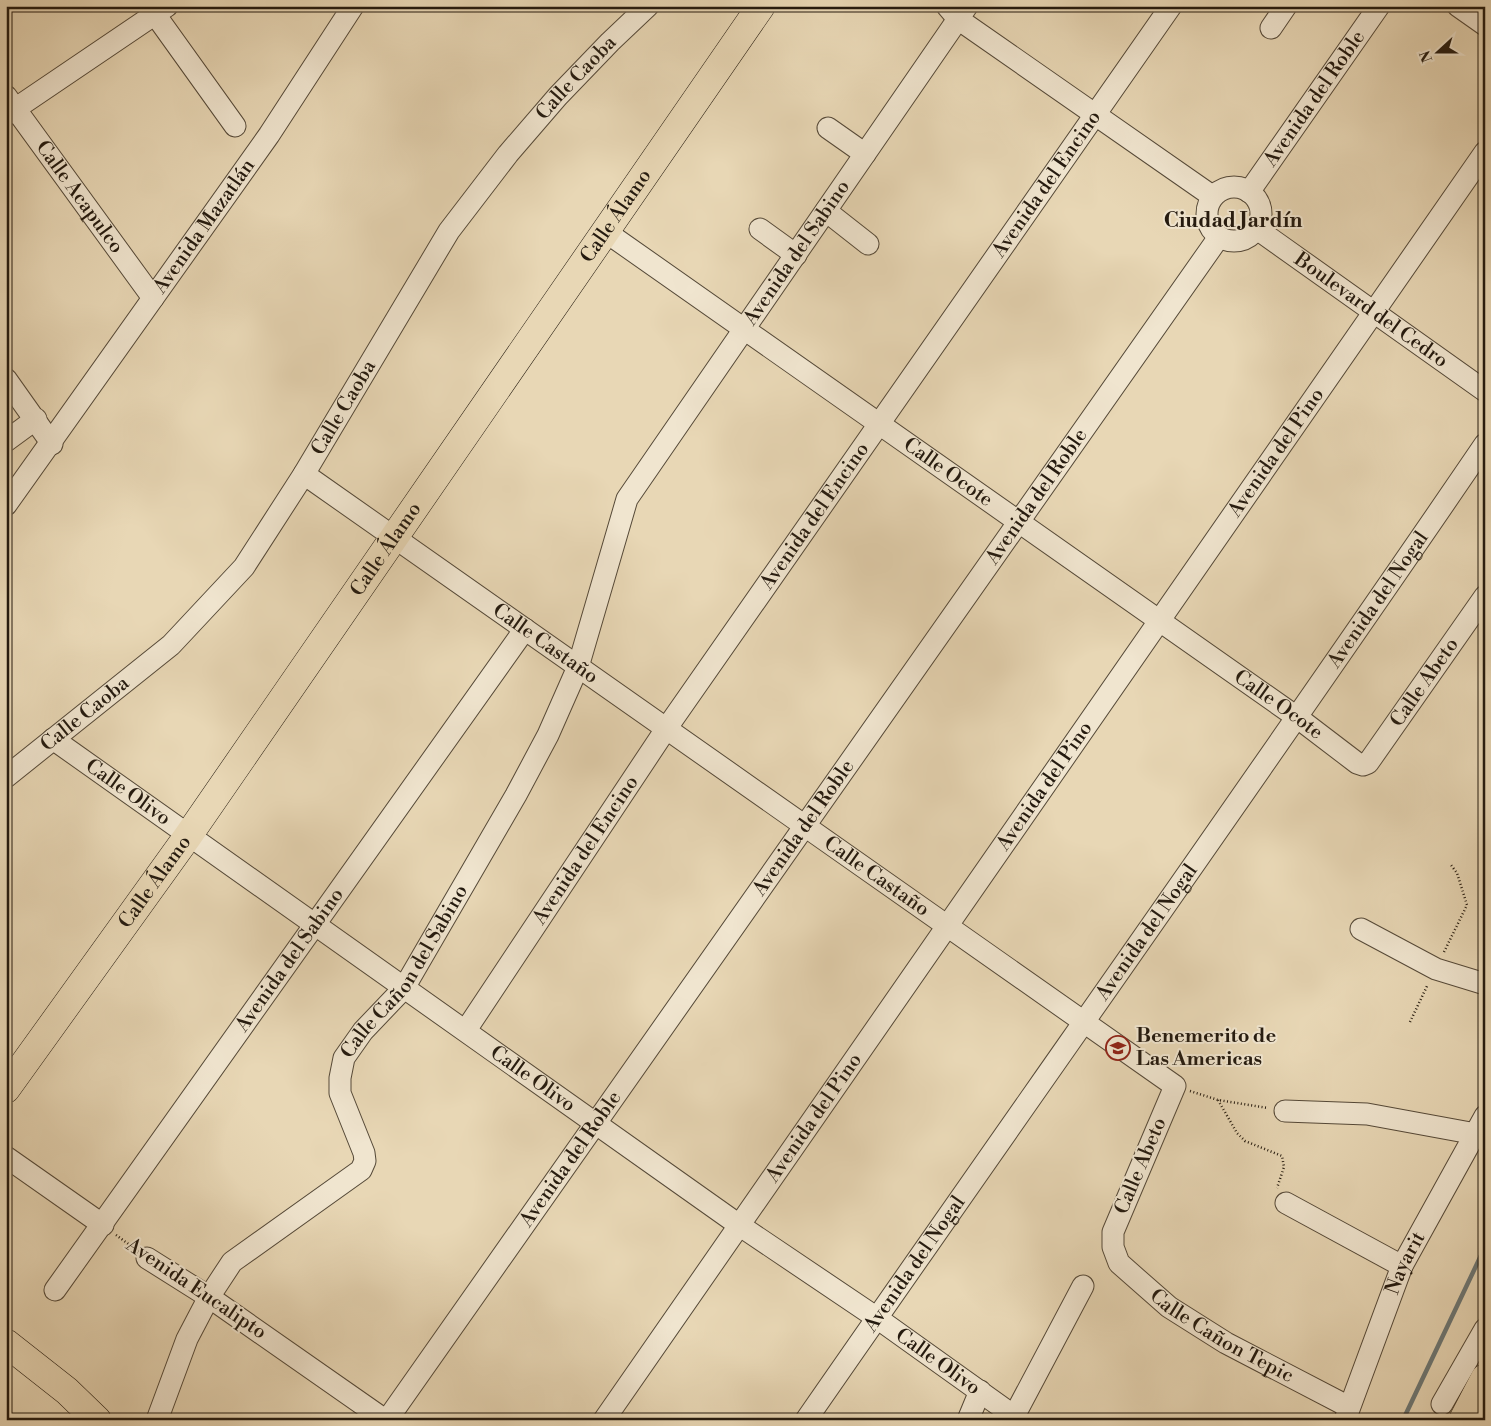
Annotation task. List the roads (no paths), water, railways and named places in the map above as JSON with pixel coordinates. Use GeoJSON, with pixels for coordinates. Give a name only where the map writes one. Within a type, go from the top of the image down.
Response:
{"type":"FeatureCollection","features":[{"type":"Feature","properties":{"kind":"main road","name":"Calle Álamo"},"geometry":{"type":"LineString","coordinates":[[6,1089],[188,836],[761,6]]}},
{"type":"Feature","properties":{"kind":"main road"},"geometry":{"type":"LineString","coordinates":[[6,1344],[67,1391],[97,1420]]}},
{"type":"Feature","properties":{"kind":"main road"},"geometry":{"type":"LineString","coordinates":[[1452,1412],[1485,1378]]}},
{"type":"Feature","properties":{"kind":"street","name":"Avenida Mazatlán"},"geometry":{"type":"LineString","coordinates":[[6,505],[52,444],[269,135],[353,6]]}},
{"type":"Feature","properties":{"kind":"street","name":"Calle Caoba"},"geometry":{"type":"LineString","coordinates":[[6,777],[171,646],[244,567],[304,474],[449,231],[508,154],[558,96],[648,6]]}},
{"type":"Feature","properties":{"kind":"street","name":"Avenida del Encino"},"geometry":{"type":"LineString","coordinates":[[466,1030],[666,729],[1171,6]]}},
{"type":"Feature","properties":{"kind":"street"},"geometry":{"type":"LineString","coordinates":[[1271,28],[1286,6]]}},
{"type":"Feature","properties":{"kind":"street"},"geometry":{"type":"LineString","coordinates":[[1458,6],[1485,25]]}},
{"type":"Feature","properties":{"kind":"street"},"geometry":{"type":"LineString","coordinates":[[9,107],[157,9],[235,126]]}},
{"type":"Feature","properties":{"kind":"street","name":"Avenida del Roble"},"geometry":{"type":"LineString","coordinates":[[1250,192],[1370,9]]}},
{"type":"Feature","properties":{"kind":"street"},"geometry":{"type":"LineString","coordinates":[[957,10],[1094,115],[1212,196]]}},
{"type":"Feature","properties":{"kind":"street","name":"Avenida del Sabino"},"geometry":{"type":"LineString","coordinates":[[627,499],[865,154],[957,10]]}},
{"type":"Feature","properties":{"kind":"street","name":"Calle Acapulco"},"geometry":{"type":"LineString","coordinates":[[9,107],[153,298]]}},
{"type":"Feature","properties":{"kind":"street"},"geometry":{"type":"LineString","coordinates":[[828,128],[865,154]]}},
{"type":"Feature","properties":{"kind":"street","name":"Avenida del Pino"},"geometry":{"type":"LineString","coordinates":[[604,1420],[1485,152]]}},
{"type":"Feature","properties":{"kind":"street"},"geometry":{"type":"LineString","coordinates":[[1230,187],[1240,187],[1250,192],[1257,199],[1261,209],[1261,219],[1257,229],[1243,240],[1226,240],[1219,237],[1208,222],[1206,214],[1212,196],[1220,190],[1230,187]]}},
{"type":"Feature","properties":{"kind":"street"},"geometry":{"type":"LineString","coordinates":[[826,211],[868,244]]}},
{"type":"Feature","properties":{"kind":"street"},"geometry":{"type":"LineString","coordinates":[[760,229],[796,254]]}},
{"type":"Feature","properties":{"kind":"street","name":"Boulevard del Cedro"},"geometry":{"type":"LineString","coordinates":[[1257,229],[1485,391]]}},
{"type":"Feature","properties":{"kind":"street","name":"Calle Ocote"},"geometry":{"type":"LineString","coordinates":[[606,232],[1298,718],[1357,763],[1363,765]]}},
{"type":"Feature","properties":{"kind":"street","name":"Avenida del Roble"},"geometry":{"type":"LineString","coordinates":[[386,1420],[1219,237]]}},
{"type":"Feature","properties":{"kind":"street"},"geometry":{"type":"LineString","coordinates":[[6,379],[52,444]]}},
{"type":"Feature","properties":{"kind":"street"},"geometry":{"type":"LineString","coordinates":[[6,441],[36,419]]}},
{"type":"Feature","properties":{"kind":"street","name":"Avenida del Nogal"},"geometry":{"type":"LineString","coordinates":[[806,1420],[1083,1022],[1298,718],[1485,444]]}},
{"type":"Feature","properties":{"kind":"street","name":"Calle Castaño"},"geometry":{"type":"LineString","coordinates":[[304,474],[1175,1086]]}},
{"type":"Feature","properties":{"kind":"street","name":"Calle Cañon del Sabino"},"geometry":{"type":"LineString","coordinates":[[157,1420],[187,1339],[209,1296],[232,1262],[361,1170],[365,1161],[364,1153],[340,1093],[340,1078],[344,1058],[363,1031],[404,988],[516,795],[548,734],[578,667],[627,499]]}},
{"type":"Feature","properties":{"kind":"street","name":"Calle Abeto"},"geometry":{"type":"LineString","coordinates":[[1363,765],[1368,762],[1485,596]]}},
{"type":"Feature","properties":{"kind":"street","name":"Avenida del Sabino"},"geometry":{"type":"LineString","coordinates":[[54,1290],[103,1225],[525,629]]}},
{"type":"Feature","properties":{"kind":"street","name":"Calle Olivo"},"geometry":{"type":"LineString","coordinates":[[53,739],[739,1225],[877,1318],[1014,1418]]}},
{"type":"Feature","properties":{"kind":"street"},"geometry":{"type":"LineString","coordinates":[[1361,929],[1436,969],[1485,984]]}},
{"type":"Feature","properties":{"kind":"street","name":"Calle Abeto"},"geometry":{"type":"LineString","coordinates":[[1113,1246],[1113,1232],[1175,1086]]}},
{"type":"Feature","properties":{"kind":"street"},"geometry":{"type":"LineString","coordinates":[[1285,1111],[1367,1114],[1480,1125]]}},
{"type":"Feature","properties":{"kind":"street","name":"Nayarit"},"geometry":{"type":"LineString","coordinates":[[1347,1414],[1402,1266],[1480,1125]]}},
{"type":"Feature","properties":{"kind":"street"},"geometry":{"type":"LineString","coordinates":[[6,1157],[103,1225]]}},
{"type":"Feature","properties":{"kind":"street"},"geometry":{"type":"LineString","coordinates":[[1286,1203],[1402,1266]]}},
{"type":"Feature","properties":{"kind":"street","name":"Calle Cañon Tepic"},"geometry":{"type":"LineString","coordinates":[[1113,1246],[1119,1263],[1170,1307],[1226,1343],[1347,1414]]}},
{"type":"Feature","properties":{"kind":"street","name":"Avenida Eucalipto"},"geometry":{"type":"LineString","coordinates":[[147,1258],[209,1296],[386,1420]]}},
{"type":"Feature","properties":{"kind":"street"},"geometry":{"type":"LineString","coordinates":[[1014,1418],[1083,1286]]}},
{"type":"Feature","properties":{"kind":"street"},"geometry":{"type":"LineString","coordinates":[[1452,1412],[1485,1329]]}},
{"type":"Feature","properties":{"kind":"street"},"geometry":{"type":"LineString","coordinates":[[968,1420],[980,1392]]}},
{"type":"Feature","properties":{"kind":"waterway"},"geometry":{"type":"LineString","coordinates":[[1403,1420],[1485,1247]]}},
{"type":"Feature","properties":{"kind":"place","name":"Benemerito de Las Americas"},"geometry":{"type":"Point","coordinates":[1118,1048]}},
{"type":"Feature","properties":{"kind":"district","name":"Ciudad Jardín"},"geometry":{"type":"Point","coordinates":[1233,221]}}]}
